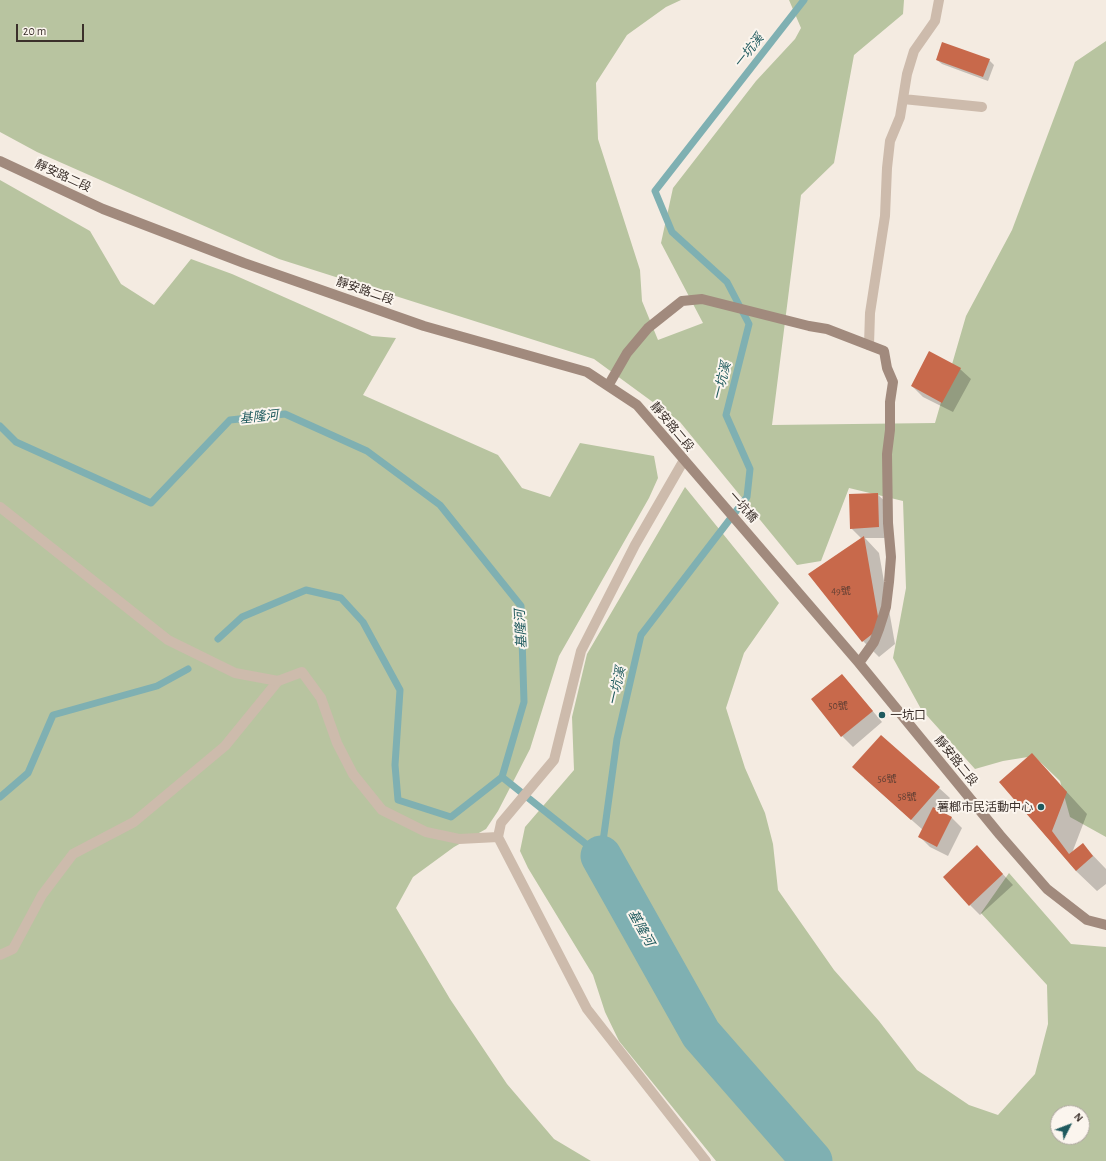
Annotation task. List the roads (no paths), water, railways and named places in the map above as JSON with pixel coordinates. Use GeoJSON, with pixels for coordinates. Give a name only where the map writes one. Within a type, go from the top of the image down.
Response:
{"type":"FeatureCollection","features":[{"type":"Feature","properties":{"kind":"main road","name":"靜安路二段"},"geometry":{"type":"LineString","coordinates":[[0,161],[103,209],[244,263],[424,326],[587,372],[637,405],[697,474]]}},
{"type":"Feature","properties":{"kind":"main road"},"geometry":{"type":"LineString","coordinates":[[608,386],[627,353],[648,328],[682,300],[702,299],[827,329],[884,351],[887,368],[893,382],[890,402],[890,430],[887,454],[888,523],[891,557],[886,607],[874,642],[859,663]]}},
{"type":"Feature","properties":{"kind":"main road","name":"一坑橋"},"geometry":{"type":"LineString","coordinates":[[697,474],[770,558]]}},
{"type":"Feature","properties":{"kind":"main road","name":"靜安路二段"},"geometry":{"type":"LineString","coordinates":[[770,558],[859,663],[1000,836],[1047,890],[1086,920],[1106,925]]}},
{"type":"Feature","properties":{"kind":"street"},"geometry":{"type":"LineString","coordinates":[[868,345],[870,313],[885,216],[890,141],[900,117],[907,74],[914,51],[936,21],[939,0]]}},
{"type":"Feature","properties":{"kind":"street"},"geometry":{"type":"LineString","coordinates":[[903,99],[982,107]]}},
{"type":"Feature","properties":{"kind":"street"},"geometry":{"type":"LineString","coordinates":[[684,460],[635,546],[581,651],[554,760],[501,823],[498,837],[587,1009],[706,1161]]}},
{"type":"Feature","properties":{"kind":"street"},"geometry":{"type":"LineString","coordinates":[[0,507],[168,640],[234,673],[278,681]]}},
{"type":"Feature","properties":{"kind":"street"},"geometry":{"type":"LineString","coordinates":[[0,954],[13,949],[42,895],[73,854],[134,822],[225,746],[278,681],[302,672],[321,698],[337,743],[353,774],[382,810],[426,832],[459,839],[498,837]]}},
{"type":"Feature","properties":{"kind":"waterway","name":"一坑溪"},"geometry":{"type":"LineString","coordinates":[[601,856],[617,739],[641,635],[747,497],[750,469],[726,415],[749,324],[727,282],[672,232],[655,191],[804,0]]}},
{"type":"Feature","properties":{"kind":"waterway","name":"基隆河"},"geometry":{"type":"LineString","coordinates":[[0,426],[16,442],[151,503],[230,420],[285,414],[367,451],[440,505],[521,606],[524,702],[502,777],[601,856]]}},
{"type":"Feature","properties":{"kind":"waterway"},"geometry":{"type":"LineString","coordinates":[[218,639],[242,617],[306,590],[341,598],[363,622],[400,690],[395,765],[398,800],[451,817],[502,777]]}},
{"type":"Feature","properties":{"kind":"waterway"},"geometry":{"type":"LineString","coordinates":[[0,797],[28,773],[53,715],[157,686],[188,669]]}},
{"type":"Feature","properties":{"kind":"waterway","name":"基隆河"},"geometry":{"type":"LineString","coordinates":[[601,856],[701,1034],[812,1161]]}},
{"type":"Feature","properties":{"kind":"place","name":"一坑口"},"geometry":{"type":"Point","coordinates":[882,715]}},
{"type":"Feature","properties":{"kind":"place","name":"薯榔市民活動中心"},"geometry":{"type":"Point","coordinates":[1041,807]}}]}
